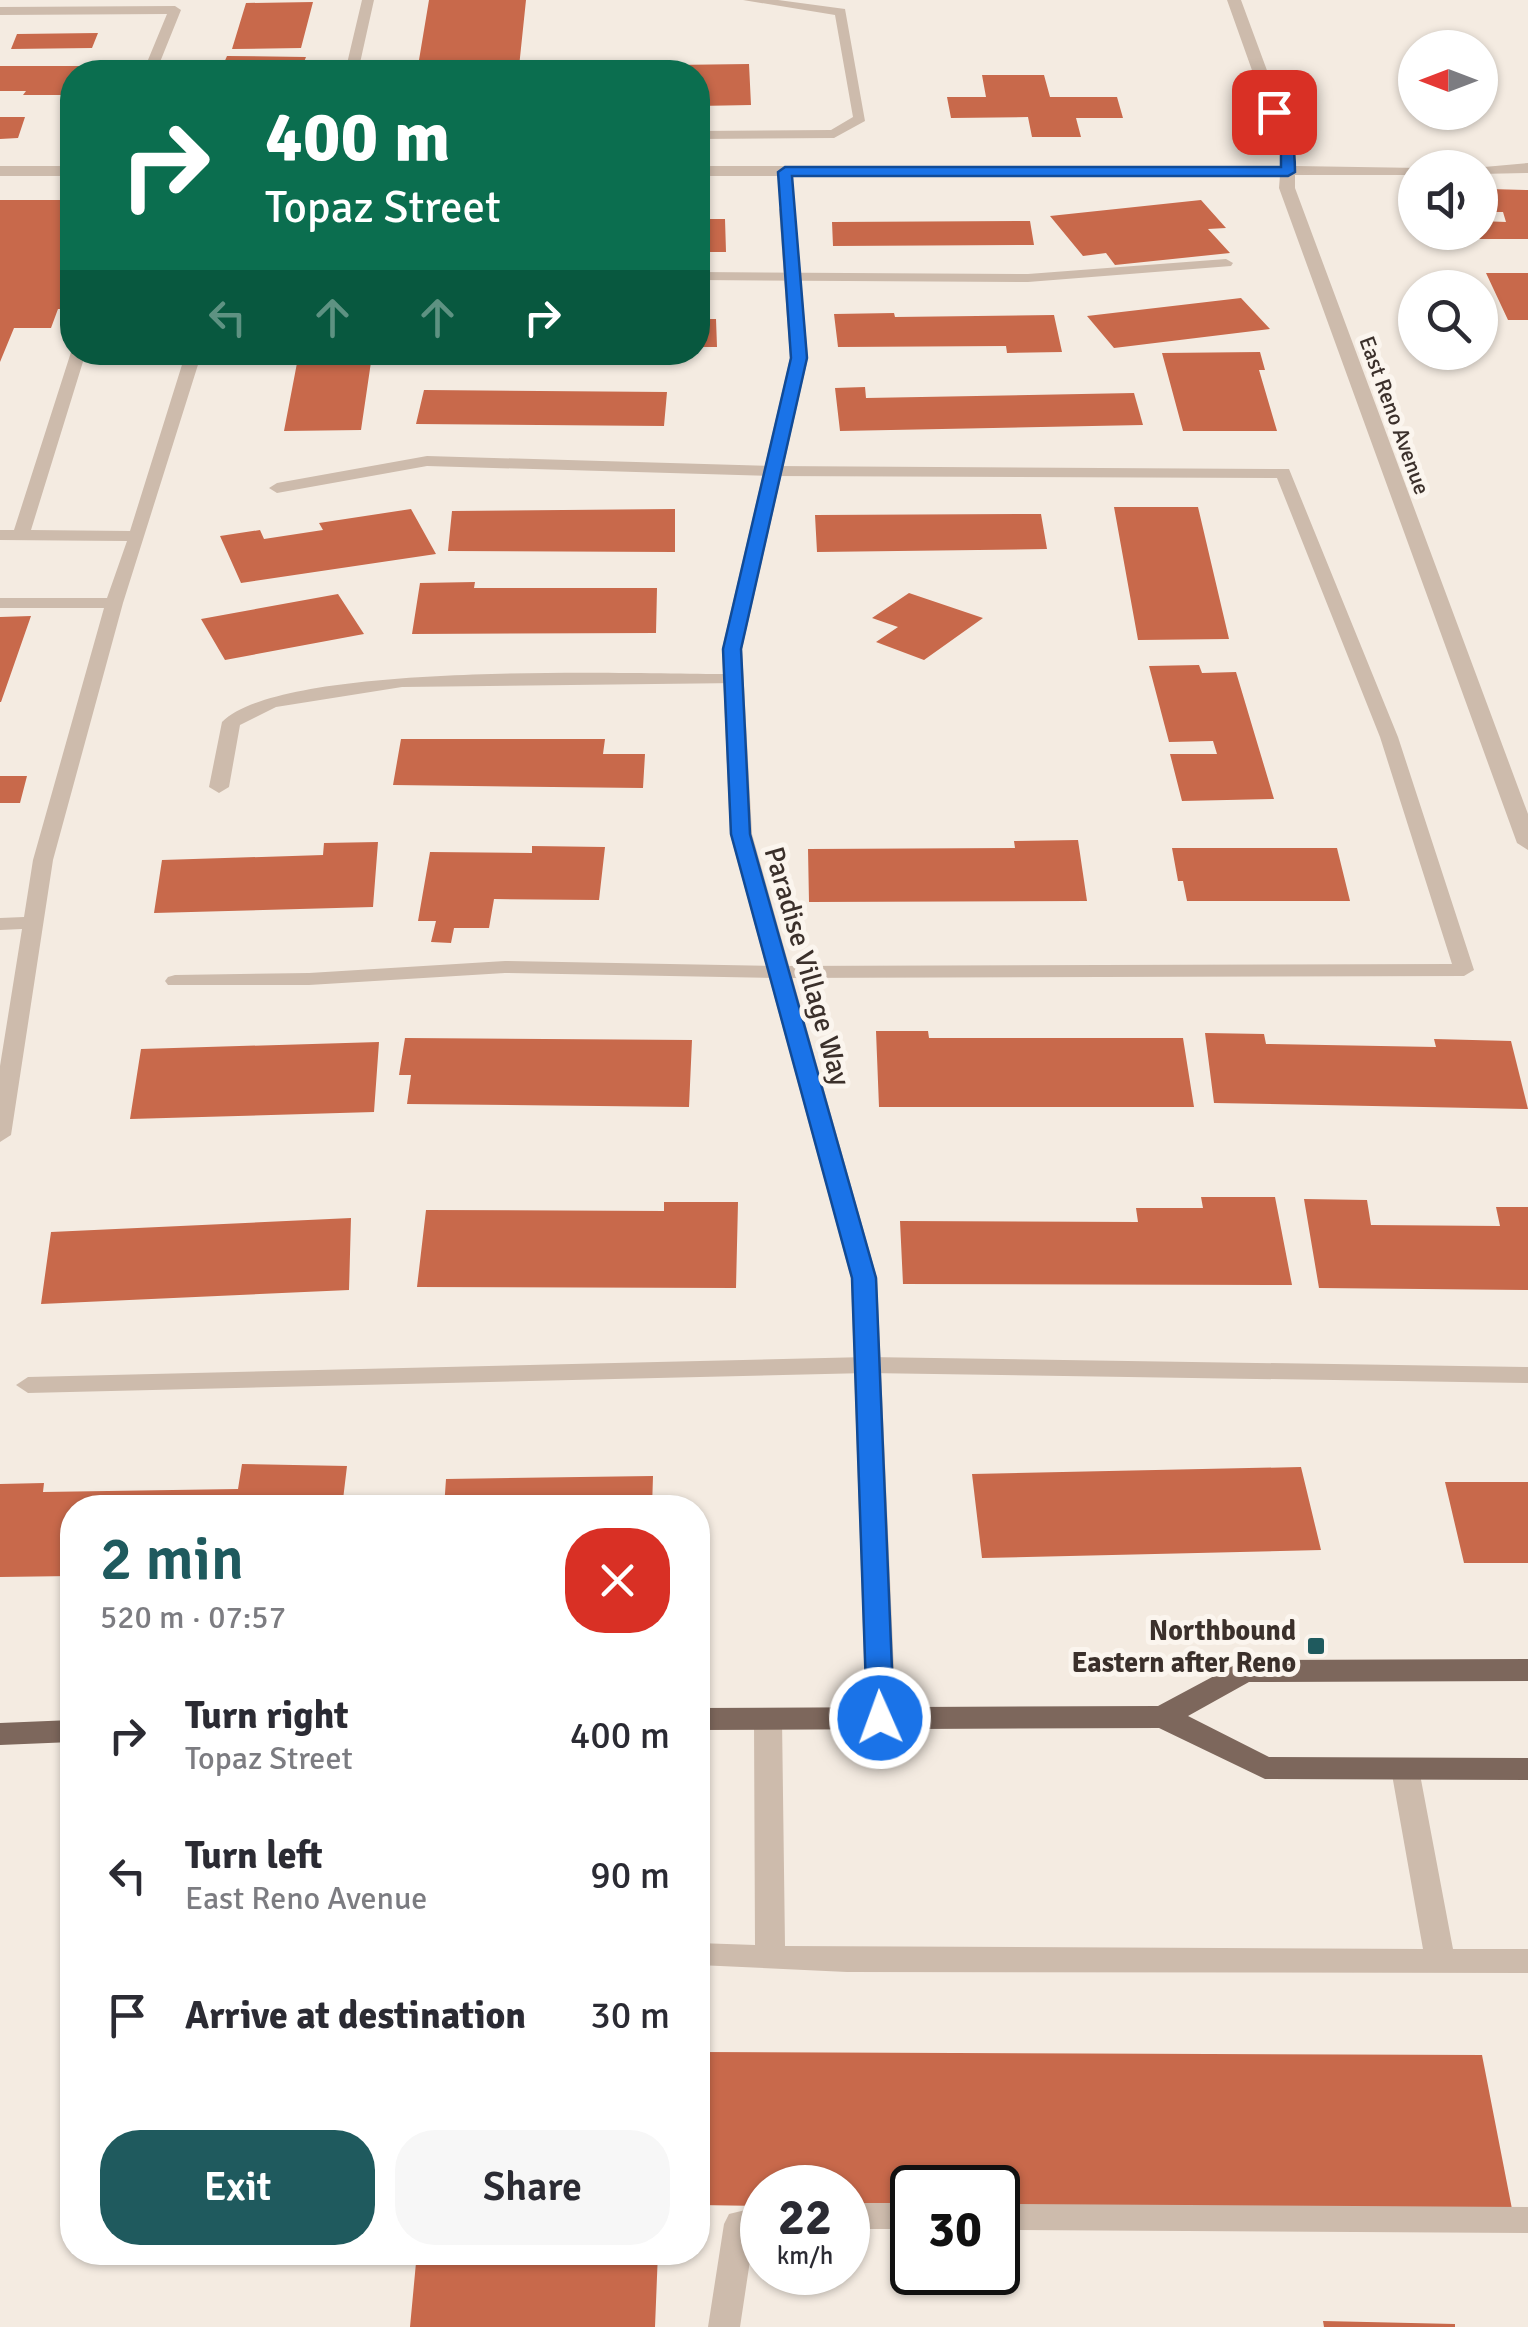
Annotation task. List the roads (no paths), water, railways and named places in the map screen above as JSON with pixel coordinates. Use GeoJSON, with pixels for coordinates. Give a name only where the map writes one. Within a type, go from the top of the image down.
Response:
{"type":"FeatureCollection","features":[{"type":"Feature","properties":{"kind":"main road"},"geometry":{"type":"LineString","coordinates":[[1163,1718],[1244,1671],[1528,1670]]}},
{"type":"Feature","properties":{"kind":"main road"},"geometry":{"type":"LineString","coordinates":[[710,1719],[1163,1718],[1265,1768],[1528,1769]]}},
{"type":"Feature","properties":{"kind":"main road"},"geometry":{"type":"LineString","coordinates":[[0,1734],[60,1732]]}},
{"type":"Feature","properties":{"kind":"street","name":"East Reno Avenue"},"geometry":{"type":"LineString","coordinates":[[1234,0],[1288,149],[1288,188],[1528,844]]}},
{"type":"Feature","properties":{"kind":"street"},"geometry":{"type":"LineString","coordinates":[[1498,169],[1528,168]]}},
{"type":"Feature","properties":{"kind":"street"},"geometry":{"type":"LineString","coordinates":[[710,171],[1398,170]]}},
{"type":"Feature","properties":{"kind":"street"},"geometry":{"type":"LineString","coordinates":[[0,171],[60,171]]}},
{"type":"Feature","properties":{"kind":"street","name":"Paradise Village Way"},"geometry":{"type":"LineString","coordinates":[[787,209],[799,358],[732,649],[740,834],[864,1278],[880,1718]]}},
{"type":"Feature","properties":{"kind":"lane"},"geometry":{"type":"LineString","coordinates":[[354,60],[368,0]]}},
{"type":"Feature","properties":{"kind":"lane"},"geometry":{"type":"LineString","coordinates":[[710,135],[834,134],[860,118],[841,12],[749,0]]}},
{"type":"Feature","properties":{"kind":"lane"},"geometry":{"type":"LineString","coordinates":[[0,11],[175,10],[154,60]]}},
{"type":"Feature","properties":{"kind":"lane","name":"Paradise Village Way"},"geometry":{"type":"LineString","coordinates":[[785,172],[787,209]]}},
{"type":"Feature","properties":{"kind":"lane"},"geometry":{"type":"LineString","coordinates":[[710,276],[1028,278],[1226,264]]}},
{"type":"Feature","properties":{"kind":"lane"},"geometry":{"type":"LineString","coordinates":[[73,365],[10,536],[138,536]]}},
{"type":"Feature","properties":{"kind":"lane"},"geometry":{"type":"LineString","coordinates":[[0,1135],[43,860],[114,604],[190,365]]}},
{"type":"Feature","properties":{"kind":"lane"},"geometry":{"type":"LineString","coordinates":[[175,982],[505,968],[779,972],[1464,970],[1388,738],[1283,473],[773,471],[427,461],[278,488]]}},
{"type":"Feature","properties":{"kind":"lane"},"geometry":{"type":"LineString","coordinates":[[0,604],[114,604]]}},
{"type":"Feature","properties":{"kind":"lane"},"geometry":{"type":"LineString","coordinates":[[219,787],[231,722],[272,702],[402,682],[733,679]]}},
{"type":"Feature","properties":{"kind":"lane"},"geometry":{"type":"LineString","coordinates":[[0,924],[34,923]]}},
{"type":"Feature","properties":{"kind":"lane"},"geometry":{"type":"LineString","coordinates":[[28,1385],[868,1364],[1528,1376]]}},
{"type":"Feature","properties":{"kind":"lane"},"geometry":{"type":"LineString","coordinates":[[768,1719],[770,1956]]}},
{"type":"Feature","properties":{"kind":"lane"},"geometry":{"type":"LineString","coordinates":[[1406,1769],[1440,1961]]}},
{"type":"Feature","properties":{"kind":"lane"},"geometry":{"type":"LineString","coordinates":[[710,1954],[847,1960],[1528,1961]]}},
{"type":"Feature","properties":{"kind":"lane"},"geometry":{"type":"LineString","coordinates":[[1020,2217],[1528,2220]]}},
{"type":"Feature","properties":{"kind":"lane"},"geometry":{"type":"LineString","coordinates":[[724,2327],[740,2224]]}},
{"type":"Feature","properties":{"kind":"place","name":"Northbound Eastern after Reno"},"geometry":{"type":"Point","coordinates":[1316,1646]}}]}
